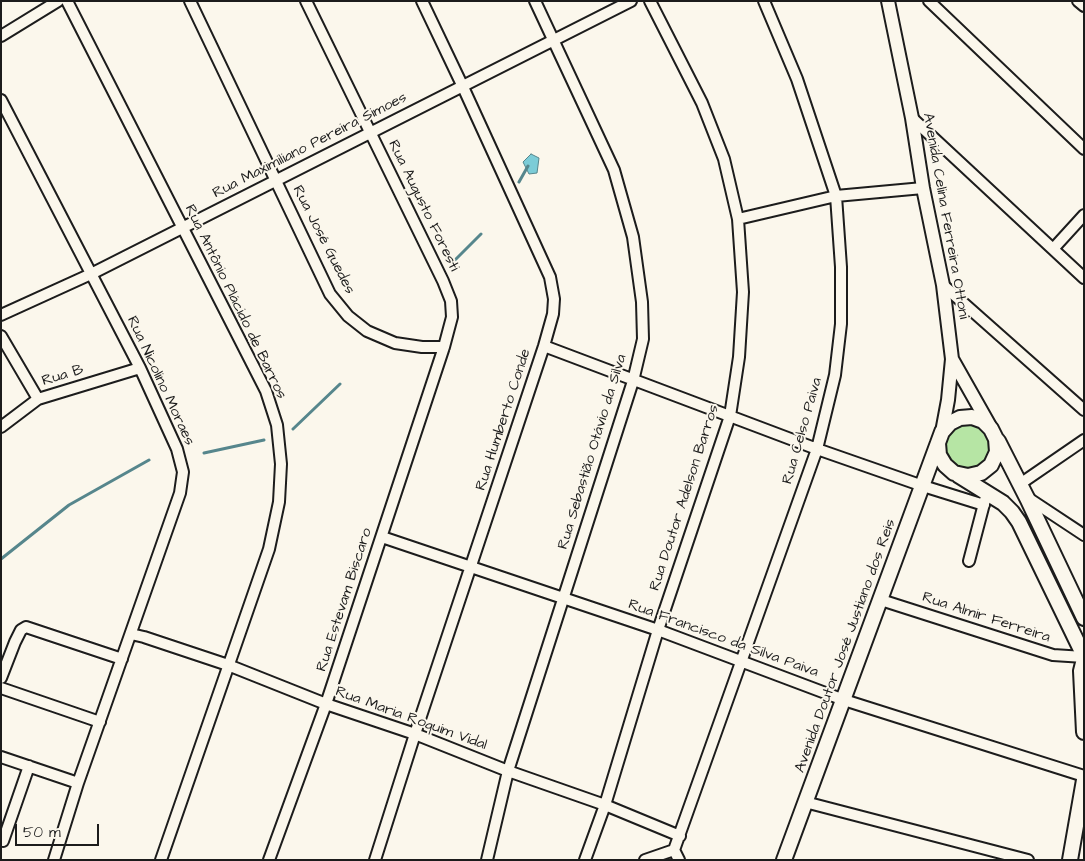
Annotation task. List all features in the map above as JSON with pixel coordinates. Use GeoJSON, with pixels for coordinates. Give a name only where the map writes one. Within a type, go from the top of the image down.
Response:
{"type":"FeatureCollection","features":[{"type":"Feature","properties":{"kind":"main road"},"geometry":{"type":"LineString","coordinates":[[954,473],[968,476],[981,473],[991,465],[997,452],[994,434],[983,421],[972,417],[960,418],[950,423],[940,437],[939,455],[945,465],[954,473],[985,499],[1003,503],[1019,522],[1084,657],[1081,671],[1084,732]]}},
{"type":"Feature","properties":{"kind":"main road","name":"Avenida Celina Ferreira Ottoni"},"geometry":{"type":"LineString","coordinates":[[994,434],[1027,498],[1084,618]]}},
{"type":"Feature","properties":{"kind":"main road","name":"Avenida Doutor José Justiano dos Reis"},"geometry":{"type":"LineString","coordinates":[[784,860],[940,437]]}},
{"type":"Feature","properties":{"kind":"main road"},"geometry":{"type":"LineString","coordinates":[[1070,860],[1080,830],[1084,780]]}},
{"type":"Feature","properties":{"kind":"street"},"geometry":{"type":"LineString","coordinates":[[1,36],[58,1]]}},
{"type":"Feature","properties":{"kind":"street","name":"Rua Antônio Plácido de Barros"},"geometry":{"type":"LineString","coordinates":[[67,1],[266,391],[277,425],[281,464],[279,502],[269,549],[161,860]]}},
{"type":"Feature","properties":{"kind":"street","name":"Rua José Guedes"},"geometry":{"type":"LineString","coordinates":[[190,1],[330,294],[348,316],[368,331],[394,343],[422,347],[444,347]]}},
{"type":"Feature","properties":{"kind":"street","name":"Rua Augusto Foresti"},"geometry":{"type":"LineString","coordinates":[[306,1],[444,281],[451,301],[452,317],[444,347]]}},
{"type":"Feature","properties":{"kind":"street","name":"Rua Humberto Conde"},"geometry":{"type":"LineString","coordinates":[[375,860],[544,346],[554,299],[550,277],[422,1]]}},
{"type":"Feature","properties":{"kind":"street","name":"Rua Sebastião Otávio da Silva"},"geometry":{"type":"LineString","coordinates":[[487,860],[508,771],[633,381],[643,339],[642,302],[633,237],[614,170],[535,1]]}},
{"type":"Feature","properties":{"kind":"street","name":"Rua Maximiliano Pereira Simoes"},"geometry":{"type":"LineString","coordinates":[[1,315],[91,274],[631,1]]}},
{"type":"Feature","properties":{"kind":"street","name":"Rua Doutor Adelson Barros"},"geometry":{"type":"LineString","coordinates":[[585,860],[605,804],[658,630],[730,416],[739,357],[743,292],[738,218],[724,159],[702,102],[650,1]]}},
{"type":"Feature","properties":{"kind":"street","name":"Rua Celso Paiva"},"geometry":{"type":"LineString","coordinates":[[677,855],[680,836],[817,449],[835,375],[841,324],[841,267],[836,196],[797,79],[764,1]]}},
{"type":"Feature","properties":{"kind":"street","name":"Avenida Celina Ferreira Ottoni"},"geometry":{"type":"LineString","coordinates":[[888,1],[943,285],[952,359],[994,434]]}},
{"type":"Feature","properties":{"kind":"street"},"geometry":{"type":"LineString","coordinates":[[929,1],[1084,149]]}},
{"type":"Feature","properties":{"kind":"street"},"geometry":{"type":"LineString","coordinates":[[1078,1],[1084,6]]}},
{"type":"Feature","properties":{"kind":"street","name":"Rua Nicolino Moraes"},"geometry":{"type":"LineString","coordinates":[[1,100],[140,368],[177,449],[183,472],[180,493],[78,783],[54,860]]}},
{"type":"Feature","properties":{"kind":"street"},"geometry":{"type":"LineString","coordinates":[[912,118],[1084,278]]}},
{"type":"Feature","properties":{"kind":"street"},"geometry":{"type":"LineString","coordinates":[[738,218],[836,196],[923,188]]}},
{"type":"Feature","properties":{"kind":"street"},"geometry":{"type":"LineString","coordinates":[[1053,249],[1084,215]]}},
{"type":"Feature","properties":{"kind":"street"},"geometry":{"type":"LineString","coordinates":[[943,285],[1084,410]]}},
{"type":"Feature","properties":{"kind":"street"},"geometry":{"type":"LineString","coordinates":[[1,336],[38,400]]}},
{"type":"Feature","properties":{"kind":"street"},"geometry":{"type":"LineString","coordinates":[[544,346],[633,381],[922,486],[985,499],[969,561]]}},
{"type":"Feature","properties":{"kind":"street","name":"Rua Estevam Biscaro"},"geometry":{"type":"LineString","coordinates":[[269,860],[326,704],[444,347]]}},
{"type":"Feature","properties":{"kind":"street","name":"Avenida Doutor José Justiano dos Reis"},"geometry":{"type":"LineString","coordinates":[[940,437],[948,400],[952,359]]}},
{"type":"Feature","properties":{"kind":"street","name":"Rua B"},"geometry":{"type":"LineString","coordinates":[[1,427],[38,400],[140,368]]}},
{"type":"Feature","properties":{"kind":"street"},"geometry":{"type":"LineString","coordinates":[[1020,484],[1084,440]]}},
{"type":"Feature","properties":{"kind":"street"},"geometry":{"type":"LineString","coordinates":[[1027,498],[1084,535]]}},
{"type":"Feature","properties":{"kind":"street","name":"Rua Francisco da Silva Paiva"},"geometry":{"type":"LineString","coordinates":[[382,537],[658,630],[844,700],[1084,776]]}},
{"type":"Feature","properties":{"kind":"street","name":"Rua Almir Ferreira"},"geometry":{"type":"LineString","coordinates":[[881,600],[1053,655],[1084,657]]}},
{"type":"Feature","properties":{"kind":"street"},"geometry":{"type":"LineString","coordinates":[[1,678],[21,630],[30,628],[122,659]]}},
{"type":"Feature","properties":{"kind":"street","name":"Rua Maria Roquim Vidal"},"geometry":{"type":"LineString","coordinates":[[131,634],[228,665],[326,704],[415,734],[508,771],[605,804],[680,836]]}},
{"type":"Feature","properties":{"kind":"street"},"geometry":{"type":"LineString","coordinates":[[1,688],[100,722]]}},
{"type":"Feature","properties":{"kind":"street"},"geometry":{"type":"LineString","coordinates":[[1,757],[78,783]]}},
{"type":"Feature","properties":{"kind":"street"},"geometry":{"type":"LineString","coordinates":[[3,841],[29,766]]}},
{"type":"Feature","properties":{"kind":"street"},"geometry":{"type":"LineString","coordinates":[[805,802],[1028,860]]}},
{"type":"Feature","properties":{"kind":"street"},"geometry":{"type":"LineString","coordinates":[[645,860],[677,855]]}},
{"type":"Feature","properties":{"kind":"green space"},"geometry":{"type":"Polygon","coordinates":[[[972,422],[993,437],[989,462],[971,471],[959,468],[949,458],[946,451],[947,437],[962,423],[972,422]]]}},
{"type":"Feature","properties":{"kind":"water"},"geometry":{"type":"Polygon","coordinates":[[[531,154],[539,158],[537,173],[529,174],[523,162],[531,154]]]}},
{"type":"Feature","properties":{"kind":"waterway"},"geometry":{"type":"LineString","coordinates":[[519,182],[528,166]]}},
{"type":"Feature","properties":{"kind":"waterway"},"geometry":{"type":"LineString","coordinates":[[455,260],[481,234]]}},
{"type":"Feature","properties":{"kind":"waterway"},"geometry":{"type":"LineString","coordinates":[[293,429],[340,384]]}},
{"type":"Feature","properties":{"kind":"waterway"},"geometry":{"type":"LineString","coordinates":[[204,453],[264,440]]}},
{"type":"Feature","properties":{"kind":"waterway"},"geometry":{"type":"LineString","coordinates":[[1,559],[69,505],[149,460]]}}]}
